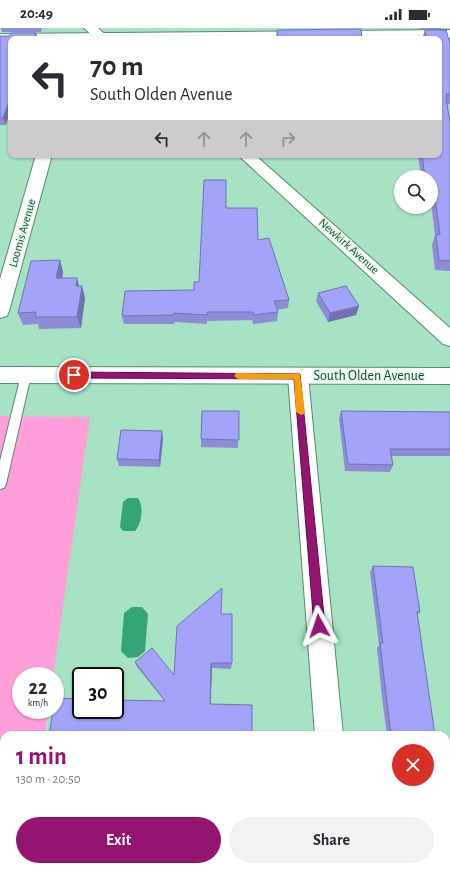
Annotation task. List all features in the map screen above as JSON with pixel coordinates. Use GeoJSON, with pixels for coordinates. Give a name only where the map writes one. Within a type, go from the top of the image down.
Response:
{"type":"FeatureCollection","features":[{"type":"Feature","properties":{"kind":"street"},"geometry":{"type":"LineString","coordinates":[[90,28],[100,36]]}},
{"type":"Feature","properties":{"kind":"street"},"geometry":{"type":"LineString","coordinates":[[160,36],[274,32],[450,34]]}},
{"type":"Feature","properties":{"kind":"street"},"geometry":{"type":"LineString","coordinates":[[53,36],[79,35]]}},
{"type":"Feature","properties":{"kind":"street","name":"Loomis Avenue"},"geometry":{"type":"LineString","coordinates":[[0,311],[43,158]]}},
{"type":"Feature","properties":{"kind":"street","name":"Newkirk Avenue"},"geometry":{"type":"LineString","coordinates":[[249,158],[450,339]]}},
{"type":"Feature","properties":{"kind":"street","name":"South Olden Avenue"},"geometry":{"type":"LineString","coordinates":[[0,375],[450,376]]}},
{"type":"Feature","properties":{"kind":"street"},"geometry":{"type":"LineString","coordinates":[[298,376],[329,731]]}},
{"type":"Feature","properties":{"kind":"lane"},"geometry":{"type":"LineString","coordinates":[[0,484],[26,375]]}},
{"type":"Feature","properties":{"kind":"shaded area"},"geometry":{"type":"Polygon","coordinates":[[[0,416],[90,417],[54,667],[12,667],[12,719],[47,719],[45,731],[0,731],[0,416]]]}},
{"type":"Feature","properties":{"kind":"shaded area"},"geometry":{"type":"Polygon","coordinates":[[[128,498],[138,498],[142,510],[141,519],[135,531],[123,531],[120,527],[123,502],[128,498]]]}},
{"type":"Feature","properties":{"kind":"shaded area"},"geometry":{"type":"Polygon","coordinates":[[[132,607],[142,607],[148,614],[145,651],[138,657],[128,658],[121,651],[124,613],[132,607]]]}},
{"type":"Feature","properties":{"kind":"building"},"geometry":{"type":"Polygon","coordinates":[[[361,29],[362,36],[277,36],[277,30],[361,29]]]}},
{"type":"Feature","properties":{"kind":"building"},"geometry":{"type":"Polygon","coordinates":[[[425,30],[446,30],[450,43],[450,94],[446,94],[446,98],[450,122],[450,261],[439,260],[436,235],[440,234],[437,214],[438,170],[424,170],[422,158],[442,158],[442,36],[426,36],[425,30]]]}},
{"type":"Feature","properties":{"kind":"building"},"geometry":{"type":"Polygon","coordinates":[[[11,33],[36,33],[35,36],[9,36],[11,33]]]}},
{"type":"Feature","properties":{"kind":"building"},"geometry":{"type":"Polygon","coordinates":[[[0,36],[8,36],[8,104],[3,118],[0,118],[0,36]]]}},
{"type":"Feature","properties":{"kind":"building"},"geometry":{"type":"Polygon","coordinates":[[[204,180],[226,180],[226,208],[257,208],[258,240],[269,238],[289,300],[274,301],[278,312],[253,315],[253,312],[207,312],[207,315],[174,313],[174,315],[122,316],[125,291],[194,290],[194,282],[199,282],[204,180]]]}},
{"type":"Feature","properties":{"kind":"building"},"geometry":{"type":"Polygon","coordinates":[[[60,260],[56,278],[77,278],[76,286],[82,286],[77,317],[35,317],[36,312],[18,313],[31,261],[60,260]]]}},
{"type":"Feature","properties":{"kind":"building"},"geometry":{"type":"Polygon","coordinates":[[[346,286],[359,306],[330,313],[318,293],[346,286]]]}},
{"type":"Feature","properties":{"kind":"building"},"geometry":{"type":"Polygon","coordinates":[[[202,411],[239,411],[239,440],[201,439],[202,411]]]}},
{"type":"Feature","properties":{"kind":"building"},"geometry":{"type":"Polygon","coordinates":[[[341,411],[450,412],[450,449],[390,449],[393,465],[348,464],[341,411]]]}},
{"type":"Feature","properties":{"kind":"building"},"geometry":{"type":"Polygon","coordinates":[[[121,430],[162,431],[159,460],[117,459],[121,430]]]}},
{"type":"Feature","properties":{"kind":"building"},"geometry":{"type":"Polygon","coordinates":[[[373,566],[413,567],[420,612],[417,612],[434,731],[391,731],[380,643],[383,643],[373,566]]]}},
{"type":"Feature","properties":{"kind":"building"},"geometry":{"type":"Polygon","coordinates":[[[222,588],[221,614],[232,614],[232,663],[211,663],[210,704],[252,705],[252,731],[50,731],[52,719],[64,719],[64,698],[72,699],[72,719],[124,719],[124,700],[165,701],[135,662],[152,648],[174,675],[177,626],[222,588]]]}},
{"type":"Feature","properties":{"kind":"slow traffic"},"geometry":{"type":"LineString","coordinates":[[238,376],[298,376],[301,412]]}},
{"type":"Feature","properties":{"kind":"route"},"geometry":{"type":"LineString","coordinates":[[74,375],[298,376],[319,626]]}}]}
